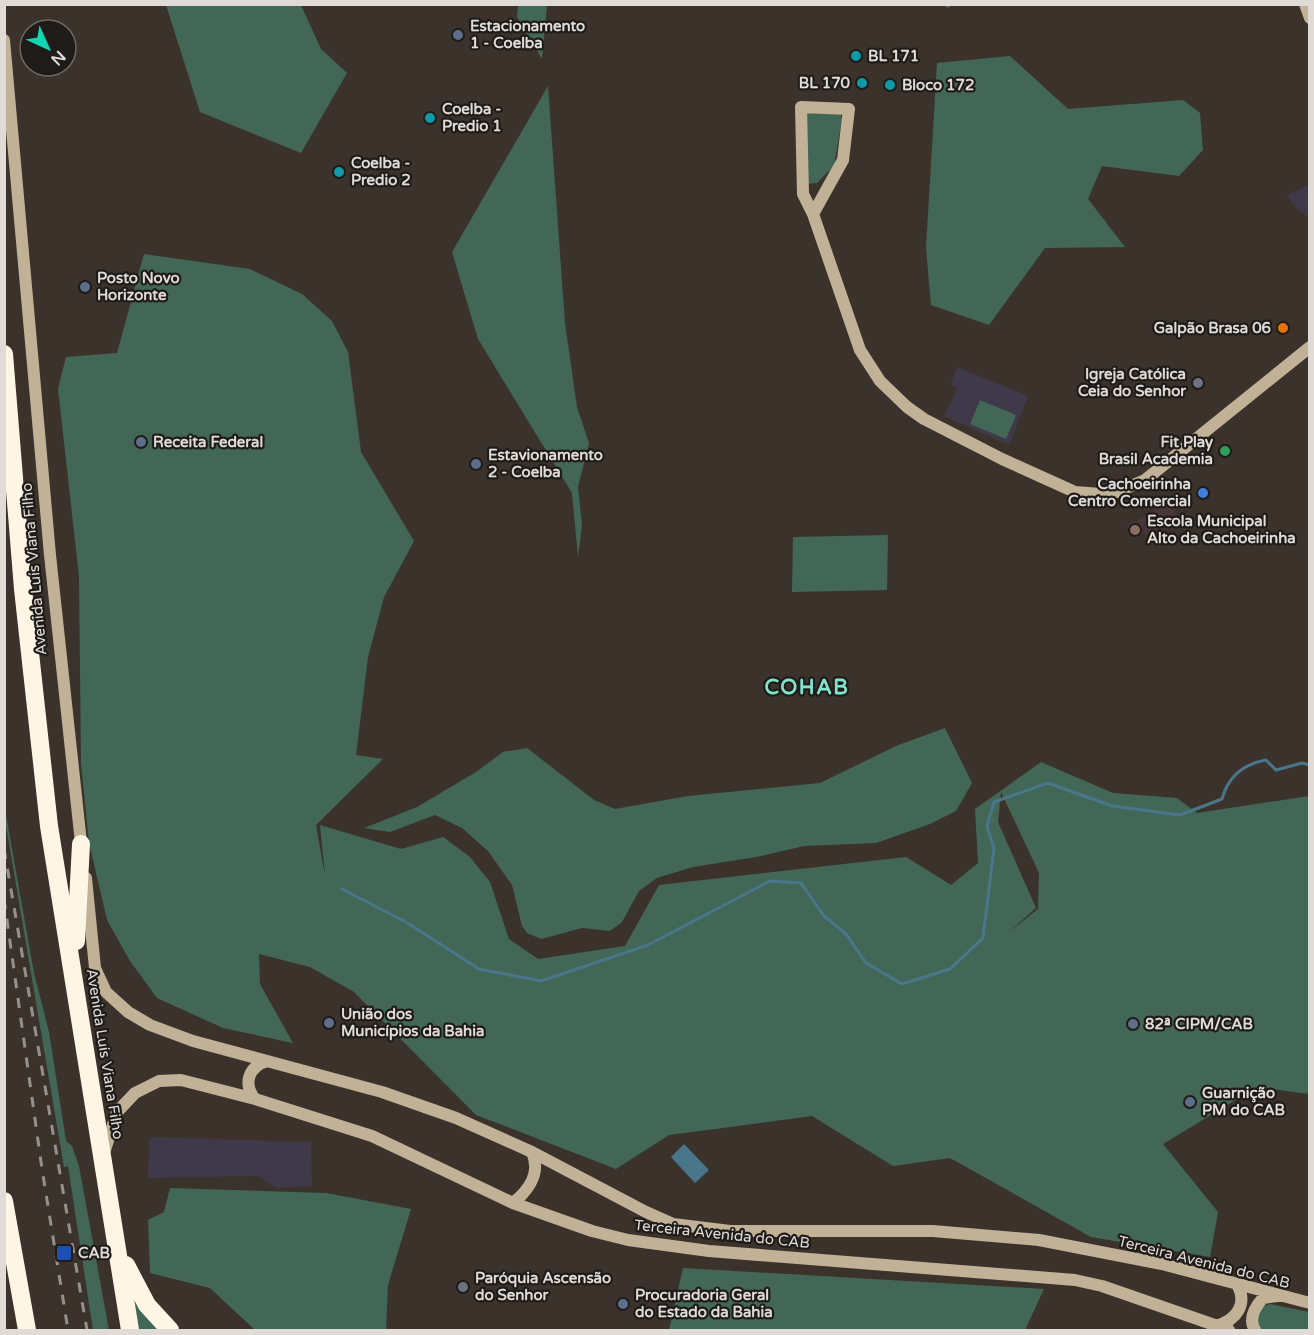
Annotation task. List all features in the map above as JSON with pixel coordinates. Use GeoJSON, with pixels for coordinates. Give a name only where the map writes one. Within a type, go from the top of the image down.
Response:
{"type":"FeatureCollection","features":[{"type":"Feature","properties":{"kind":"highway","name":"Avenida Luís Viana Filho"},"geometry":{"type":"LineString","coordinates":[[4,354],[23,590],[50,826],[130,1330]]}},
{"type":"Feature","properties":{"kind":"highway"},"geometry":{"type":"LineString","coordinates":[[75,982],[81,844]]}},
{"type":"Feature","properties":{"kind":"highway"},"geometry":{"type":"LineString","coordinates":[[4,1201],[27,1330]]}},
{"type":"Feature","properties":{"kind":"highway"},"geometry":{"type":"LineString","coordinates":[[117,1242],[147,1305],[170,1330]]}},
{"type":"Feature","properties":{"kind":"main road"},"geometry":{"type":"LineString","coordinates":[[1305,4],[1310,18]]}},
{"type":"Feature","properties":{"kind":"main road","name":"Avenida Luís Viana Filho"},"geometry":{"type":"LineString","coordinates":[[4,39],[50,555],[95,968],[106,992],[128,1012],[193,1041]]}},
{"type":"Feature","properties":{"kind":"main road"},"geometry":{"type":"LineString","coordinates":[[813,214],[843,160],[849,108],[801,107],[803,194],[813,214],[860,350],[890,393],[924,420],[1020,468],[1075,492],[1101,494],[1117,492],[1146,480],[1310,347]]}},
{"type":"Feature","properties":{"kind":"main road","name":"Terceira Avenida do CAB"},"geometry":{"type":"LineString","coordinates":[[193,1041],[421,1105],[532,1152],[673,1224],[703,1230],[880,1230],[981,1234],[1039,1240],[1162,1264],[1310,1303]]}},
{"type":"Feature","properties":{"kind":"main road"},"geometry":{"type":"LineString","coordinates":[[255,1099],[249,1089],[248,1078],[254,1068],[267,1061]]}},
{"type":"Feature","properties":{"kind":"main road","name":"Terceira Avenida do CAB"},"geometry":{"type":"LineString","coordinates":[[103,1163],[107,1137],[117,1112],[135,1093],[159,1081],[182,1080],[255,1099],[372,1136],[513,1203],[592,1231],[657,1245],[1075,1280],[1102,1286],[1229,1330]]}},
{"type":"Feature","properties":{"kind":"main road"},"geometry":{"type":"LineString","coordinates":[[513,1203],[529,1188],[534,1179],[537,1169],[532,1152]]}},
{"type":"Feature","properties":{"kind":"main road"},"geometry":{"type":"LineString","coordinates":[[1216,1326],[1229,1322],[1239,1312],[1242,1296],[1237,1284]]}},
{"type":"Feature","properties":{"kind":"main road"},"geometry":{"type":"LineString","coordinates":[[1256,1330],[1252,1319],[1258,1303],[1270,1296],[1282,1296]]}},
{"type":"Feature","properties":{"kind":"shaded area"},"geometry":{"type":"Polygon","coordinates":[[[1309,185],[1309,218],[1295,207],[1287,195],[1309,185]]]}},
{"type":"Feature","properties":{"kind":"shaded area"},"geometry":{"type":"Polygon","coordinates":[[[957,367],[1028,396],[1009,445],[944,416],[957,389],[951,384],[957,367]]]}},
{"type":"Feature","properties":{"kind":"shaded area"},"geometry":{"type":"Polygon","coordinates":[[[1169,502],[1179,520],[1145,534],[1137,521],[1169,502]]]}},
{"type":"Feature","properties":{"kind":"shaded area","name":"Escola Municipal Alto da Cachoeirinha"},"geometry":{"type":"Polygon","coordinates":[[[1135,521],[1143,533],[1136,538],[1126,526],[1135,521]]]}},
{"type":"Feature","properties":{"kind":"shaded area"},"geometry":{"type":"Polygon","coordinates":[[[149,1137],[311,1142],[312,1186],[277,1188],[258,1176],[148,1178],[149,1137]]]}},
{"type":"Feature","properties":{"kind":"green space"},"geometry":{"type":"Polygon","coordinates":[[[166,5],[301,5],[321,49],[347,73],[301,153],[200,112],[166,5]]]}},
{"type":"Feature","properties":{"kind":"green space"},"geometry":{"type":"Polygon","coordinates":[[[518,5],[547,5],[542,59],[517,17],[518,5]]]}},
{"type":"Feature","properties":{"kind":"green space"},"geometry":{"type":"Polygon","coordinates":[[[1010,56],[1068,109],[1183,100],[1200,113],[1203,150],[1179,176],[1102,166],[1088,199],[1125,247],[1045,248],[989,325],[931,305],[926,248],[937,63],[1010,56]]]}},
{"type":"Feature","properties":{"kind":"green space"},"geometry":{"type":"Polygon","coordinates":[[[548,86],[565,323],[577,407],[589,443],[578,487],[582,525],[578,557],[572,493],[478,339],[452,252],[548,86]]]}},
{"type":"Feature","properties":{"kind":"green space"},"geometry":{"type":"Polygon","coordinates":[[[808,110],[840,113],[842,119],[834,166],[817,183],[806,184],[805,118],[808,110]]]}},
{"type":"Feature","properties":{"kind":"green space"},"geometry":{"type":"Polygon","coordinates":[[[144,254],[250,269],[302,294],[332,321],[348,352],[361,452],[414,541],[384,597],[368,657],[356,755],[383,759],[316,825],[325,876],[320,825],[401,849],[443,837],[470,857],[490,882],[509,939],[538,959],[625,946],[659,885],[906,857],[951,885],[978,863],[975,809],[1041,762],[1113,793],[1177,798],[1197,813],[1309,796],[1309,1094],[1257,1087],[1163,1144],[1218,1212],[1210,1257],[1091,1237],[950,1158],[893,1166],[812,1116],[669,1135],[616,1169],[476,1115],[354,992],[310,967],[259,954],[260,984],[293,1043],[223,1028],[157,998],[130,961],[107,920],[89,843],[81,763],[79,576],[58,389],[66,357],[117,353],[144,254]],[[1001,792],[998,822],[1036,908],[1009,932],[1038,909],[1039,873],[1001,792]]]}},
{"type":"Feature","properties":{"kind":"green space"},"geometry":{"type":"Polygon","coordinates":[[[980,400],[1016,415],[1006,439],[970,424],[980,400]]]}},
{"type":"Feature","properties":{"kind":"green space"},"geometry":{"type":"Polygon","coordinates":[[[888,535],[887,590],[792,592],[793,537],[888,535]]]}},
{"type":"Feature","properties":{"kind":"green space"},"geometry":{"type":"Polygon","coordinates":[[[945,728],[972,783],[956,811],[930,824],[876,843],[804,846],[756,857],[693,867],[657,878],[639,891],[622,922],[610,931],[582,928],[541,939],[527,933],[522,926],[512,885],[488,851],[462,828],[435,815],[390,832],[364,828],[417,807],[476,772],[503,752],[527,748],[594,800],[615,809],[688,796],[820,783],[896,746],[945,728]]]}},
{"type":"Feature","properties":{"kind":"green space"},"geometry":{"type":"Polygon","coordinates":[[[4,804],[34,973],[49,1032],[66,1141],[72,1146],[79,1166],[109,1330],[93,1330],[68,1166],[64,1167],[4,804]]]}},
{"type":"Feature","properties":{"kind":"green space"},"geometry":{"type":"Polygon","coordinates":[[[170,1188],[326,1193],[411,1209],[388,1285],[386,1330],[255,1330],[210,1288],[150,1273],[148,1220],[164,1212],[170,1188]]]}},
{"type":"Feature","properties":{"kind":"green space"},"geometry":{"type":"Polygon","coordinates":[[[683,1268],[1044,1289],[1025,1330],[669,1330],[683,1268]]]}},
{"type":"Feature","properties":{"kind":"green space"},"geometry":{"type":"Polygon","coordinates":[[[132,1291],[162,1330],[138,1330],[132,1291]]]}},
{"type":"Feature","properties":{"kind":"green space"},"geometry":{"type":"Polygon","coordinates":[[[1270,1304],[1309,1312],[1309,1330],[1260,1330],[1256,1322],[1262,1307],[1270,1304]]]}},
{"type":"Feature","properties":{"kind":"water"},"geometry":{"type":"Polygon","coordinates":[[[684,1144],[709,1170],[695,1183],[671,1157],[684,1144]]]}},
{"type":"Feature","properties":{"kind":"waterway"},"geometry":{"type":"LineString","coordinates":[[944,4],[948,6]]}},
{"type":"Feature","properties":{"kind":"waterway"},"geometry":{"type":"LineString","coordinates":[[342,889],[406,922],[479,969],[541,981],[648,945],[770,881],[801,883],[824,916],[846,934],[866,963],[902,984],[950,969],[983,938],[994,848],[987,826],[994,802],[1048,783],[1112,806],[1180,815],[1222,799],[1233,778],[1244,768],[1258,762],[1266,760],[1276,770],[1302,763],[1310,765]]}},
{"type":"Feature","properties":{"kind":"railway"},"geometry":{"type":"LineString","coordinates":[[4,849],[87,1330]]}},
{"type":"Feature","properties":{"kind":"railway"},"geometry":{"type":"LineString","coordinates":[[4,899],[42,1169],[68,1330]]}},
{"type":"Feature","properties":{"kind":"place","name":"Estacionamento 1 - Coelba"},"geometry":{"type":"Point","coordinates":[458,35]}},
{"type":"Feature","properties":{"kind":"place","name":"BL 171"},"geometry":{"type":"Point","coordinates":[856,56]}},
{"type":"Feature","properties":{"kind":"place","name":"BL 170"},"geometry":{"type":"Point","coordinates":[862,83]}},
{"type":"Feature","properties":{"kind":"place","name":"Bloco 172"},"geometry":{"type":"Point","coordinates":[890,85]}},
{"type":"Feature","properties":{"kind":"place","name":"Coelba - Predio 1"},"geometry":{"type":"Point","coordinates":[430,118]}},
{"type":"Feature","properties":{"kind":"place","name":"Coelba - Predio 2"},"geometry":{"type":"Point","coordinates":[339,172]}},
{"type":"Feature","properties":{"kind":"place","name":"Posto Novo Horizonte"},"geometry":{"type":"Point","coordinates":[85,287]}},
{"type":"Feature","properties":{"kind":"place","name":"Galpão Brasa 06"},"geometry":{"type":"Point","coordinates":[1283,328]}},
{"type":"Feature","properties":{"kind":"place","name":"Igreja Católica Ceia do Senhor"},"geometry":{"type":"Point","coordinates":[1198,383]}},
{"type":"Feature","properties":{"kind":"place","name":"Receita Federal"},"geometry":{"type":"Point","coordinates":[141,442]}},
{"type":"Feature","properties":{"kind":"place","name":"Fit Play Brasil Academia"},"geometry":{"type":"Point","coordinates":[1225,451]}},
{"type":"Feature","properties":{"kind":"place","name":"Estavionamento 2 - Coelba"},"geometry":{"type":"Point","coordinates":[476,464]}},
{"type":"Feature","properties":{"kind":"place","name":"Cachoeirinha Centro Comercial"},"geometry":{"type":"Point","coordinates":[1203,493]}},
{"type":"Feature","properties":{"kind":"place","name":"Escola Municipal Alto da Cachoeirinha"},"geometry":{"type":"Point","coordinates":[1135,530]}},
{"type":"Feature","properties":{"kind":"place","name":"União dos Municípios da Bahia"},"geometry":{"type":"Point","coordinates":[329,1023]}},
{"type":"Feature","properties":{"kind":"place","name":"82ª CIPM/CAB"},"geometry":{"type":"Point","coordinates":[1133,1024]}},
{"type":"Feature","properties":{"kind":"place","name":"Guarnição PM do CAB"},"geometry":{"type":"Point","coordinates":[1190,1102]}},
{"type":"Feature","properties":{"kind":"place","name":"CAB"},"geometry":{"type":"Point","coordinates":[64,1253]}},
{"type":"Feature","properties":{"kind":"place","name":"Paróquia Ascensão do Senhor"},"geometry":{"type":"Point","coordinates":[463,1287]}},
{"type":"Feature","properties":{"kind":"place","name":"Procuradoria Geral do Estado da Bahia"},"geometry":{"type":"Point","coordinates":[623,1304]}},
{"type":"Feature","properties":{"kind":"district","name":"COHAB"},"geometry":{"type":"Point","coordinates":[807,687]}}]}
